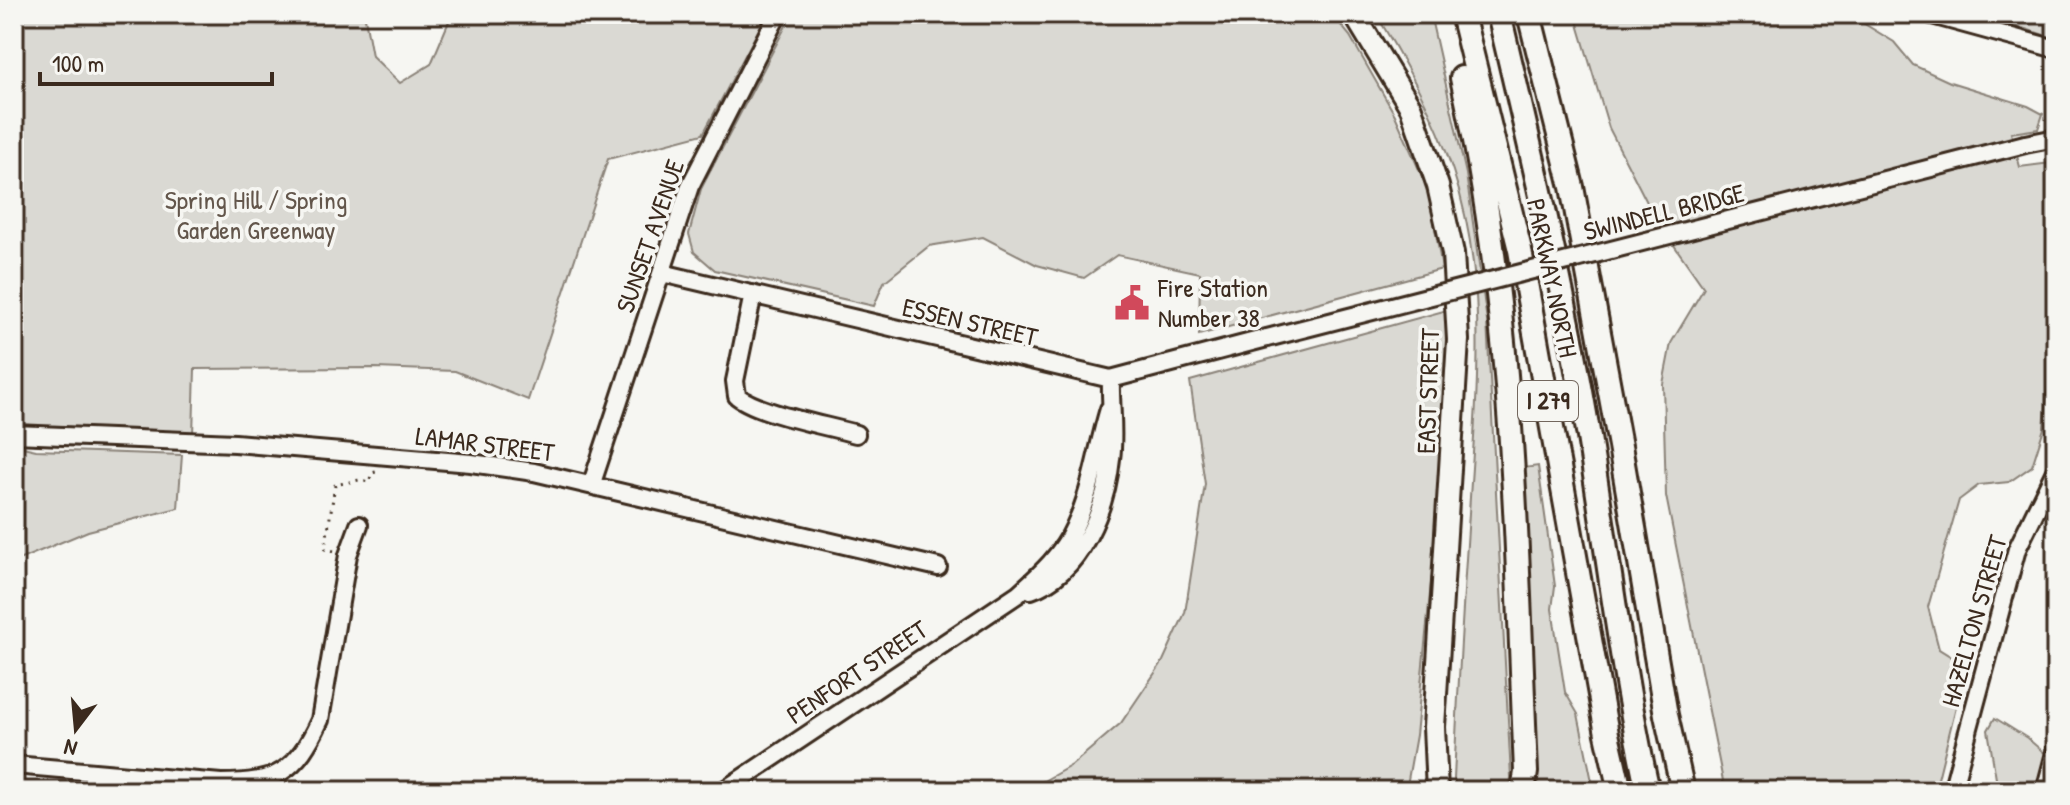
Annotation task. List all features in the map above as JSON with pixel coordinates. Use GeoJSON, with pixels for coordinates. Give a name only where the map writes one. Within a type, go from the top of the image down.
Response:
{"type":"FeatureCollection","features":[{"type":"Feature","properties":{"kind":"highway"},"geometry":{"type":"LineString","coordinates":[[1447,14],[1479,153],[1503,324],[1520,631],[1526,772],[1523,791]]}},
{"type":"Feature","properties":{"kind":"highway","name":"PARKWAY NORTH"},"geometry":{"type":"LineString","coordinates":[[1462,14],[1520,250],[1607,734],[1620,791]]}},
{"type":"Feature","properties":{"kind":"highway"},"geometry":{"type":"LineString","coordinates":[[1499,14],[1551,238],[1588,435],[1634,730],[1648,791]]}},
{"type":"Feature","properties":{"kind":"highway","name":"PARKWAY NORTH"},"geometry":{"type":"LineString","coordinates":[[1529,14],[1572,187],[1666,715],[1683,791]]}},
{"type":"Feature","properties":{"kind":"main road","name":"EAST STREET"},"geometry":{"type":"LineString","coordinates":[[1354,14],[1411,108],[1438,186],[1453,253],[1458,340],[1434,727],[1437,791]]}},
{"type":"Feature","properties":{"kind":"street","name":"SUNSET AVENUE"},"geometry":{"type":"LineString","coordinates":[[592,483],[690,186],[778,14]]}},
{"type":"Feature","properties":{"kind":"street"},"geometry":{"type":"LineString","coordinates":[[1928,14],[2056,49]]}},
{"type":"Feature","properties":{"kind":"street","name":"SWINDELL BRIDGE"},"geometry":{"type":"LineString","coordinates":[[1267,338],[2056,138]]}},
{"type":"Feature","properties":{"kind":"street","name":"ESSEN STREET"},"geometry":{"type":"LineString","coordinates":[[662,273],[1111,379],[1267,338]]}},
{"type":"Feature","properties":{"kind":"street"},"geometry":{"type":"LineString","coordinates":[[753,294],[735,381],[737,396],[771,410],[856,434]]}},
{"type":"Feature","properties":{"kind":"street","name":"PENFORT STREET"},"geometry":{"type":"LineString","coordinates":[[723,791],[1018,594],[1040,574],[1073,531],[1083,506],[1109,409],[1111,379]]}},
{"type":"Feature","properties":{"kind":"street","name":"LAMAR STREET"},"geometry":{"type":"LineString","coordinates":[[15,435],[235,443],[471,463],[534,472],[592,483],[938,567]]}},
{"type":"Feature","properties":{"kind":"street","name":"HAZELTON STREET"},"geometry":{"type":"LineString","coordinates":[[1952,791],[2017,549],[2056,469]]}},
{"type":"Feature","properties":{"kind":"street"},"geometry":{"type":"LineString","coordinates":[[14,765],[221,783],[248,783],[288,769],[312,738],[320,720],[348,555],[359,525]]}},
{"type":"Feature","properties":{"kind":"street"},"geometry":{"type":"LineString","coordinates":[[2045,791],[2056,749]]}},
{"type":"Feature","properties":{"kind":"path"},"geometry":{"type":"LineString","coordinates":[[348,555],[325,549],[335,485],[359,480],[369,482],[372,473],[383,470]]}},
{"type":"Feature","properties":{"kind":"green space","name":"Spring Hill / Spring Garden Greenway"},"geometry":{"type":"Polygon","coordinates":[[[14,14],[366,14],[372,56],[400,83],[431,64],[452,14],[767,14],[703,134],[608,159],[528,400],[455,371],[195,369],[193,435],[24,426],[14,421],[14,14]]]}},
{"type":"Feature","properties":{"kind":"green space"},"geometry":{"type":"Polygon","coordinates":[[[792,14],[1332,14],[1350,36],[1395,115],[1429,192],[1442,269],[1199,335],[1200,273],[1117,255],[1084,278],[1037,265],[983,237],[929,246],[884,282],[874,306],[715,270],[694,252],[689,234],[701,189],[792,14]]]}},
{"type":"Feature","properties":{"kind":"green space"},"geometry":{"type":"Polygon","coordinates":[[[1376,14],[1430,14],[1466,174],[1487,321],[1510,791],[1458,791],[1454,779],[1478,341],[1472,255],[1465,213],[1438,130],[1376,14]]]}},
{"type":"Feature","properties":{"kind":"green space"},"geometry":{"type":"Polygon","coordinates":[[[1575,14],[1848,14],[1894,42],[1913,65],[1950,82],[2028,106],[2043,114],[2038,129],[2011,133],[2020,167],[2056,165],[2056,300],[2044,428],[2032,466],[2009,482],[1979,485],[1959,500],[1928,607],[1939,649],[1966,666],[1935,791],[1725,791],[1666,496],[1663,384],[1671,343],[1704,288],[1655,218],[1609,128],[1575,14]]]}},
{"type":"Feature","properties":{"kind":"green space"},"geometry":{"type":"Polygon","coordinates":[[[1980,14],[2056,14],[2056,39],[1980,14]]]}},
{"type":"Feature","properties":{"kind":"green space"},"geometry":{"type":"Polygon","coordinates":[[[1447,310],[1444,452],[1416,735],[1406,791],[1026,791],[1072,765],[1121,723],[1163,661],[1185,613],[1205,484],[1190,381],[1447,310]]]}},
{"type":"Feature","properties":{"kind":"green space"},"geometry":{"type":"Polygon","coordinates":[[[14,445],[36,450],[182,455],[178,508],[88,531],[14,562],[14,445]]]}},
{"type":"Feature","properties":{"kind":"green space"},"geometry":{"type":"Polygon","coordinates":[[[1538,466],[1555,586],[1552,609],[1565,692],[1578,714],[1594,791],[1537,791],[1523,468],[1538,466]]]}},
{"type":"Feature","properties":{"kind":"green space"},"geometry":{"type":"Polygon","coordinates":[[[1995,718],[2048,756],[2056,754],[2056,791],[1998,791],[1988,730],[1995,718]]]}},
{"type":"Feature","properties":{"kind":"place","name":"Fire Station Number 38"},"geometry":{"type":"Point","coordinates":[1132,303]}}]}
